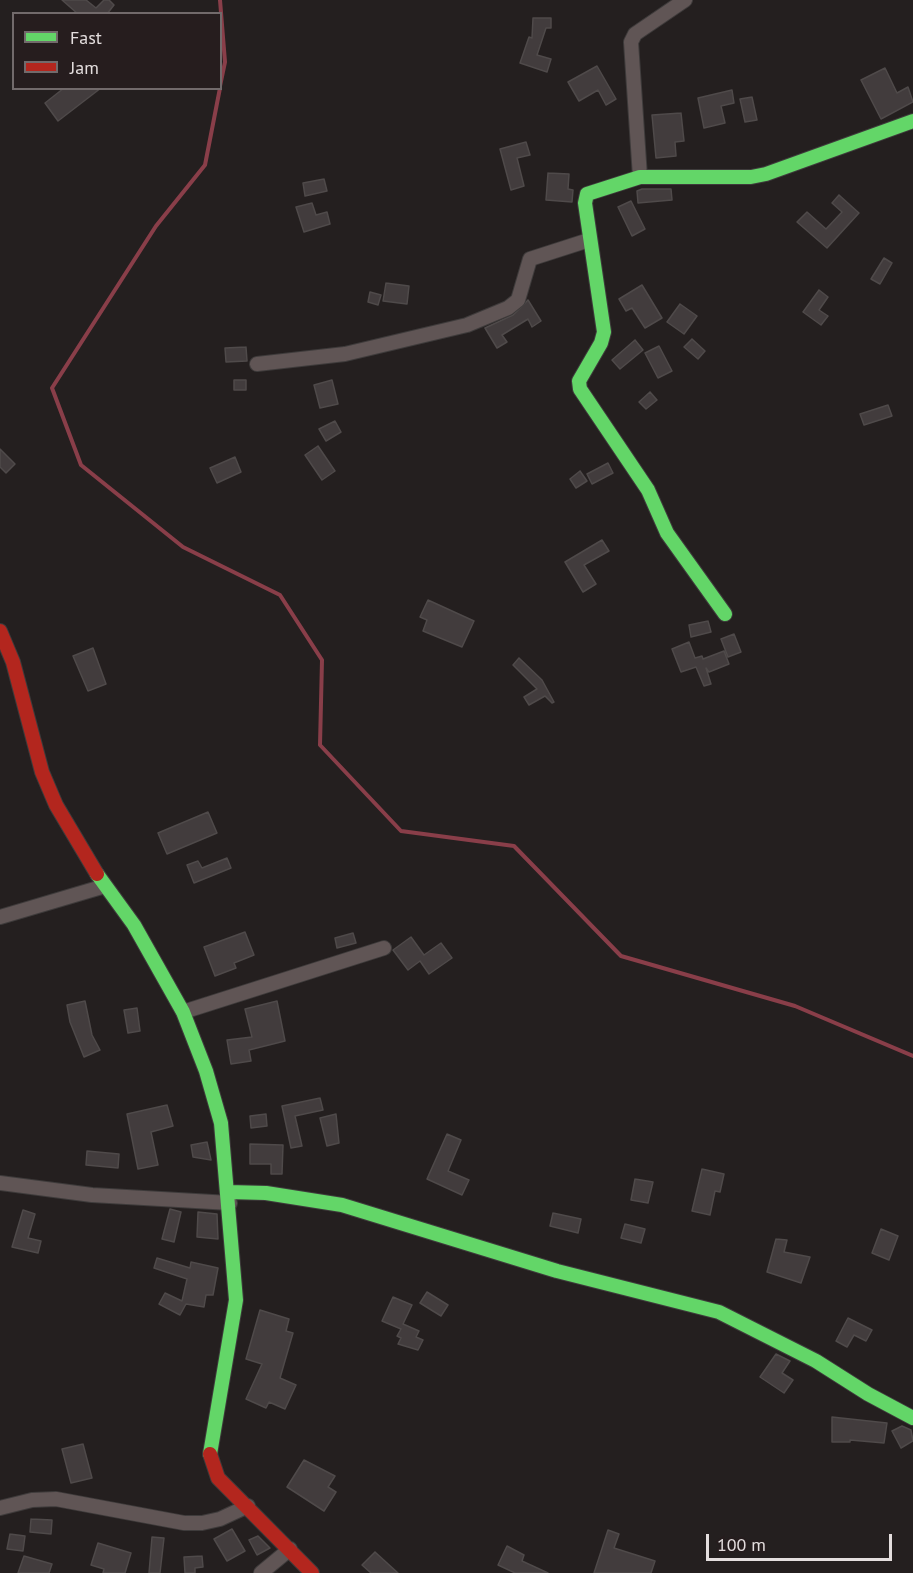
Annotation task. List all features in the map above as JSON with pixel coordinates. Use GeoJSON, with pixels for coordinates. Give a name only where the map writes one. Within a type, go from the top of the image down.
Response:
{"type":"FeatureCollection","features":[{"type":"Feature","properties":{"kind":"street"},"geometry":{"type":"LineString","coordinates":[[640,177],[631,42],[635,34],[685,0]]}},
{"type":"Feature","properties":{"kind":"street"},"geometry":{"type":"LineString","coordinates":[[725,614],[666,533],[648,490],[580,389],[579,381],[601,343],[604,333],[589,240],[585,203],[587,194],[640,177],[751,177],[822,156],[913,121]]}},
{"type":"Feature","properties":{"kind":"street"},"geometry":{"type":"LineString","coordinates":[[257,364],[345,354],[467,324],[508,308],[518,300],[530,259],[589,240]]}},
{"type":"Feature","properties":{"kind":"street"},"geometry":{"type":"LineString","coordinates":[[0,631],[13,662],[42,772],[51,794],[105,886],[134,924],[183,1012],[206,1071],[220,1123],[229,1198],[236,1300],[210,1454],[218,1478],[312,1573]]}},
{"type":"Feature","properties":{"kind":"street"},"geometry":{"type":"LineString","coordinates":[[0,917],[105,886]]}},
{"type":"Feature","properties":{"kind":"street"},"geometry":{"type":"LineString","coordinates":[[183,1012],[384,948]]}},
{"type":"Feature","properties":{"kind":"street"},"geometry":{"type":"LineString","coordinates":[[0,1184],[92,1195],[229,1198],[278,1195],[342,1206],[557,1271],[719,1312],[816,1361],[868,1394],[913,1418]]}},
{"type":"Feature","properties":{"kind":"street"},"geometry":{"type":"LineString","coordinates":[[0,1508],[56,1499],[184,1523],[202,1523],[220,1520],[248,1506]]}},
{"type":"Feature","properties":{"kind":"street"},"geometry":{"type":"LineString","coordinates":[[261,1573],[290,1549]]}},
{"type":"Feature","properties":{"kind":"building"},"geometry":{"type":"Polygon","coordinates":[[[62,0],[86,0],[96,8],[104,0],[109,0],[114,5],[109,12],[76,12],[62,0]]]}},
{"type":"Feature","properties":{"kind":"building"},"geometry":{"type":"Polygon","coordinates":[[[533,18],[551,18],[551,28],[546,28],[537,55],[551,59],[547,72],[520,63],[529,37],[532,38],[533,18]]]}},
{"type":"Feature","properties":{"kind":"building"},"geometry":{"type":"Polygon","coordinates":[[[597,66],[616,99],[606,105],[598,90],[579,101],[568,82],[597,66]]]}},
{"type":"Feature","properties":{"kind":"building"},"geometry":{"type":"Polygon","coordinates":[[[885,68],[897,93],[908,87],[913,102],[881,119],[861,80],[885,68]]]}},
{"type":"Feature","properties":{"kind":"building"},"geometry":{"type":"Polygon","coordinates":[[[61,90],[98,90],[58,121],[45,103],[61,90]]]}},
{"type":"Feature","properties":{"kind":"building"},"geometry":{"type":"Polygon","coordinates":[[[732,90],[734,103],[721,106],[725,123],[704,128],[698,98],[732,90]]]}},
{"type":"Feature","properties":{"kind":"building"},"geometry":{"type":"Polygon","coordinates":[[[752,97],[757,120],[745,122],[740,99],[752,97]]]}},
{"type":"Feature","properties":{"kind":"building"},"geometry":{"type":"Polygon","coordinates":[[[681,113],[684,141],[675,142],[676,156],[656,158],[652,115],[681,113]]]}},
{"type":"Feature","properties":{"kind":"building"},"geometry":{"type":"Polygon","coordinates":[[[526,142],[530,155],[517,158],[524,186],[511,190],[500,149],[526,142]]]}},
{"type":"Feature","properties":{"kind":"building"},"geometry":{"type":"Polygon","coordinates":[[[548,173],[569,174],[568,189],[573,190],[572,202],[546,200],[548,173]]]}},
{"type":"Feature","properties":{"kind":"building"},"geometry":{"type":"Polygon","coordinates":[[[324,179],[327,191],[305,196],[303,183],[324,179]]]}},
{"type":"Feature","properties":{"kind":"building"},"geometry":{"type":"Polygon","coordinates":[[[671,189],[672,200],[638,203],[637,191],[671,189]]]}},
{"type":"Feature","properties":{"kind":"building"},"geometry":{"type":"Polygon","coordinates":[[[839,195],[859,213],[827,248],[797,222],[807,212],[826,229],[842,212],[832,203],[839,195]]]}},
{"type":"Feature","properties":{"kind":"building"},"geometry":{"type":"Polygon","coordinates":[[[631,201],[645,229],[632,236],[618,207],[631,201]]]}},
{"type":"Feature","properties":{"kind":"building"},"geometry":{"type":"Polygon","coordinates":[[[312,203],[316,215],[327,212],[330,224],[304,232],[296,207],[312,203]]]}},
{"type":"Feature","properties":{"kind":"building"},"geometry":{"type":"Polygon","coordinates":[[[884,258],[892,263],[880,284],[871,279],[884,258]]]}},
{"type":"Feature","properties":{"kind":"building"},"geometry":{"type":"Polygon","coordinates":[[[386,283],[409,286],[407,304],[383,301],[386,283]]]}},
{"type":"Feature","properties":{"kind":"building"},"geometry":{"type":"Polygon","coordinates":[[[642,285],[662,318],[645,328],[632,308],[626,311],[619,299],[642,285]]]}},
{"type":"Feature","properties":{"kind":"building"},"geometry":{"type":"Polygon","coordinates":[[[819,290],[828,297],[819,310],[828,316],[821,325],[803,312],[819,290]]]}},
{"type":"Feature","properties":{"kind":"building"},"geometry":{"type":"Polygon","coordinates":[[[370,292],[381,295],[378,305],[368,302],[370,292]]]}},
{"type":"Feature","properties":{"kind":"building"},"geometry":{"type":"Polygon","coordinates":[[[528,300],[541,321],[532,327],[528,319],[502,335],[507,342],[497,348],[485,328],[513,315],[528,300]]]}},
{"type":"Feature","properties":{"kind":"building"},"geometry":{"type":"Polygon","coordinates":[[[680,304],[697,316],[684,334],[667,322],[680,304]]]}},
{"type":"Feature","properties":{"kind":"building"},"geometry":{"type":"Polygon","coordinates":[[[692,339],[705,351],[698,359],[684,347],[692,339]]]}},
{"type":"Feature","properties":{"kind":"building"},"geometry":{"type":"Polygon","coordinates":[[[635,340],[643,350],[620,369],[612,360],[635,340]]]}},
{"type":"Feature","properties":{"kind":"building"},"geometry":{"type":"Polygon","coordinates":[[[659,346],[672,371],[658,378],[645,353],[659,346]]]}},
{"type":"Feature","properties":{"kind":"building"},"geometry":{"type":"Polygon","coordinates":[[[246,347],[247,361],[226,362],[225,348],[246,347]]]}},
{"type":"Feature","properties":{"kind":"building"},"geometry":{"type":"Polygon","coordinates":[[[234,380],[246,380],[246,390],[234,390],[234,380]]]}},
{"type":"Feature","properties":{"kind":"building"},"geometry":{"type":"Polygon","coordinates":[[[332,380],[338,404],[320,408],[314,385],[332,380]]]}},
{"type":"Feature","properties":{"kind":"building"},"geometry":{"type":"Polygon","coordinates":[[[650,392],[657,400],[646,409],[639,402],[650,392]]]}},
{"type":"Feature","properties":{"kind":"building"},"geometry":{"type":"Polygon","coordinates":[[[888,405],[892,416],[864,425],[860,414],[888,405]]]}},
{"type":"Feature","properties":{"kind":"building"},"geometry":{"type":"Polygon","coordinates":[[[335,421],[341,432],[326,441],[319,429],[335,421]]]}},
{"type":"Feature","properties":{"kind":"building"},"geometry":{"type":"Polygon","coordinates":[[[318,446],[335,471],[322,480],[305,455],[318,446]]]}},
{"type":"Feature","properties":{"kind":"building"},"geometry":{"type":"Polygon","coordinates":[[[0,449],[15,464],[6,473],[0,467],[0,449]]]}},
{"type":"Feature","properties":{"kind":"building"},"geometry":{"type":"Polygon","coordinates":[[[235,457],[241,472],[217,483],[210,468],[235,457]]]}},
{"type":"Feature","properties":{"kind":"building"},"geometry":{"type":"Polygon","coordinates":[[[608,463],[613,473],[592,484],[587,474],[608,463]]]}},
{"type":"Feature","properties":{"kind":"building"},"geometry":{"type":"Polygon","coordinates":[[[580,471],[587,481],[576,488],[570,479],[580,471]]]}},
{"type":"Feature","properties":{"kind":"building"},"geometry":{"type":"Polygon","coordinates":[[[602,540],[609,551],[584,565],[596,584],[583,592],[565,562],[602,540]]]}},
{"type":"Feature","properties":{"kind":"building"},"geometry":{"type":"Polygon","coordinates":[[[428,600],[474,621],[462,647],[423,631],[427,620],[420,617],[428,600]]]}},
{"type":"Feature","properties":{"kind":"building"},"geometry":{"type":"Polygon","coordinates":[[[708,621],[711,632],[691,637],[689,625],[708,621]]]}},
{"type":"Feature","properties":{"kind":"building"},"geometry":{"type":"Polygon","coordinates":[[[734,634],[741,652],[728,657],[721,639],[734,634]]]}},
{"type":"Feature","properties":{"kind":"building"},"geometry":{"type":"Polygon","coordinates":[[[689,642],[695,658],[702,656],[703,659],[724,651],[729,664],[709,672],[706,668],[711,684],[704,686],[696,667],[681,672],[672,649],[689,642]]]}},
{"type":"Feature","properties":{"kind":"building"},"geometry":{"type":"Polygon","coordinates":[[[93,648],[106,684],[88,691],[73,656],[93,648]]]}},
{"type":"Feature","properties":{"kind":"building"},"geometry":{"type":"Polygon","coordinates":[[[519,658],[542,680],[554,702],[552,703],[545,696],[529,705],[524,697],[537,689],[513,665],[519,658]]]}},
{"type":"Feature","properties":{"kind":"building"},"geometry":{"type":"Polygon","coordinates":[[[208,812],[217,833],[167,854],[158,833],[208,812]]]}},
{"type":"Feature","properties":{"kind":"building"},"geometry":{"type":"Polygon","coordinates":[[[227,858],[231,868],[194,883],[187,865],[198,861],[202,868],[227,858]]]}},
{"type":"Feature","properties":{"kind":"building"},"geometry":{"type":"Polygon","coordinates":[[[245,932],[254,955],[234,963],[236,968],[215,976],[204,947],[245,932]]]}},
{"type":"Feature","properties":{"kind":"building"},"geometry":{"type":"Polygon","coordinates":[[[353,933],[356,943],[337,948],[335,938],[353,933]]]}},
{"type":"Feature","properties":{"kind":"building"},"geometry":{"type":"Polygon","coordinates":[[[411,937],[424,955],[441,943],[452,958],[429,974],[420,961],[408,970],[393,950],[411,937]]]}},
{"type":"Feature","properties":{"kind":"building"},"geometry":{"type":"Polygon","coordinates":[[[85,1001],[92,1035],[100,1050],[84,1057],[70,1022],[67,1005],[85,1001]]]}},
{"type":"Feature","properties":{"kind":"building"},"geometry":{"type":"Polygon","coordinates":[[[277,1001],[285,1041],[249,1050],[251,1061],[231,1064],[227,1040],[252,1037],[245,1009],[277,1001]]]}},
{"type":"Feature","properties":{"kind":"building"},"geometry":{"type":"Polygon","coordinates":[[[137,1008],[140,1031],[128,1033],[124,1010],[137,1008]]]}},
{"type":"Feature","properties":{"kind":"building"},"geometry":{"type":"Polygon","coordinates":[[[320,1098],[323,1110],[295,1116],[302,1146],[291,1148],[282,1106],[320,1098]]]}},
{"type":"Feature","properties":{"kind":"building"},"geometry":{"type":"Polygon","coordinates":[[[167,1105],[173,1126],[151,1132],[158,1165],[138,1169],[127,1114],[167,1105]]]}},
{"type":"Feature","properties":{"kind":"building"},"geometry":{"type":"Polygon","coordinates":[[[266,1114],[267,1126],[251,1128],[250,1116],[266,1114]]]}},
{"type":"Feature","properties":{"kind":"building"},"geometry":{"type":"Polygon","coordinates":[[[336,1114],[339,1143],[327,1146],[320,1118],[336,1114]]]}},
{"type":"Feature","properties":{"kind":"building"},"geometry":{"type":"Polygon","coordinates":[[[447,1134],[461,1140],[448,1171],[469,1180],[462,1195],[427,1179],[447,1134]]]}},
{"type":"Feature","properties":{"kind":"building"},"geometry":{"type":"Polygon","coordinates":[[[207,1142],[211,1160],[193,1157],[191,1145],[207,1142]]]}},
{"type":"Feature","properties":{"kind":"building"},"geometry":{"type":"Polygon","coordinates":[[[250,1144],[283,1145],[282,1174],[271,1174],[271,1164],[250,1164],[250,1144]]]}},
{"type":"Feature","properties":{"kind":"building"},"geometry":{"type":"Polygon","coordinates":[[[87,1151],[119,1154],[118,1168],[86,1165],[87,1151]]]}},
{"type":"Feature","properties":{"kind":"building"},"geometry":{"type":"Polygon","coordinates":[[[702,1169],[724,1174],[720,1192],[715,1191],[710,1215],[692,1211],[702,1169]]]}},
{"type":"Feature","properties":{"kind":"building"},"geometry":{"type":"Polygon","coordinates":[[[635,1179],[653,1182],[648,1203],[631,1200],[635,1179]]]}},
{"type":"Feature","properties":{"kind":"building"},"geometry":{"type":"Polygon","coordinates":[[[170,1209],[181,1212],[174,1242],[162,1239],[170,1209]]]}},
{"type":"Feature","properties":{"kind":"building"},"geometry":{"type":"Polygon","coordinates":[[[23,1210],[35,1214],[28,1238],[41,1241],[38,1253],[12,1247],[23,1210]]]}},
{"type":"Feature","properties":{"kind":"building"},"geometry":{"type":"Polygon","coordinates":[[[198,1212],[217,1214],[218,1239],[197,1237],[198,1212]]]}},
{"type":"Feature","properties":{"kind":"building"},"geometry":{"type":"Polygon","coordinates":[[[553,1213],[581,1219],[578,1233],[550,1226],[553,1213]]]}},
{"type":"Feature","properties":{"kind":"building"},"geometry":{"type":"Polygon","coordinates":[[[625,1224],[645,1229],[641,1243],[621,1238],[625,1224]]]}},
{"type":"Feature","properties":{"kind":"building"},"geometry":{"type":"Polygon","coordinates":[[[881,1229],[898,1236],[889,1260],[872,1253],[881,1229]]]}},
{"type":"Feature","properties":{"kind":"building"},"geometry":{"type":"Polygon","coordinates":[[[776,1239],[787,1240],[784,1252],[810,1257],[801,1283],[767,1272],[776,1239]]]}},
{"type":"Feature","properties":{"kind":"building"},"geometry":{"type":"Polygon","coordinates":[[[157,1258],[190,1268],[191,1262],[218,1268],[213,1295],[206,1295],[204,1307],[186,1304],[180,1315],[159,1304],[165,1293],[182,1301],[187,1279],[154,1268],[157,1258]]]}},
{"type":"Feature","properties":{"kind":"building"},"geometry":{"type":"Polygon","coordinates":[[[427,1292],[448,1305],[441,1316],[420,1303],[427,1292]]]}},
{"type":"Feature","properties":{"kind":"building"},"geometry":{"type":"Polygon","coordinates":[[[393,1297],[412,1305],[403,1324],[419,1331],[416,1337],[423,1340],[418,1350],[398,1344],[401,1338],[397,1336],[401,1329],[382,1321],[393,1297]]]}},
{"type":"Feature","properties":{"kind":"building"},"geometry":{"type":"Polygon","coordinates":[[[260,1310],[289,1319],[286,1331],[293,1333],[280,1378],[296,1385],[285,1409],[269,1402],[266,1408],[246,1399],[262,1364],[246,1359],[260,1310]]]}},
{"type":"Feature","properties":{"kind":"building"},"geometry":{"type":"Polygon","coordinates":[[[848,1318],[872,1330],[866,1341],[854,1335],[847,1347],[836,1341],[848,1318]]]}},
{"type":"Feature","properties":{"kind":"building"},"geometry":{"type":"Polygon","coordinates":[[[776,1354],[790,1361],[782,1373],[793,1380],[784,1393],[760,1377],[776,1354]]]}},
{"type":"Feature","properties":{"kind":"building"},"geometry":{"type":"Polygon","coordinates":[[[832,1417],[887,1423],[884,1443],[850,1440],[850,1442],[832,1442],[832,1417]]]}},
{"type":"Feature","properties":{"kind":"building"},"geometry":{"type":"Polygon","coordinates":[[[902,1426],[911,1430],[913,1441],[901,1448],[892,1431],[902,1426]]]}},
{"type":"Feature","properties":{"kind":"building"},"geometry":{"type":"Polygon","coordinates":[[[83,1444],[92,1478],[71,1483],[62,1449],[83,1444]]]}},
{"type":"Feature","properties":{"kind":"building"},"geometry":{"type":"Polygon","coordinates":[[[304,1460],[335,1476],[328,1487],[336,1492],[324,1511],[287,1487],[304,1460]]]}},
{"type":"Feature","properties":{"kind":"building"},"geometry":{"type":"Polygon","coordinates":[[[31,1519],[52,1520],[51,1534],[30,1532],[31,1519]]]}},
{"type":"Feature","properties":{"kind":"building"},"geometry":{"type":"Polygon","coordinates":[[[232,1529],[245,1551],[227,1561],[214,1539],[232,1529]]]}},
{"type":"Feature","properties":{"kind":"building"},"geometry":{"type":"Polygon","coordinates":[[[608,1530],[619,1534],[614,1548],[655,1561],[651,1573],[594,1573],[608,1530]]]}},
{"type":"Feature","properties":{"kind":"building"},"geometry":{"type":"Polygon","coordinates":[[[10,1534],[25,1536],[23,1551],[7,1549],[10,1534]]]}},
{"type":"Feature","properties":{"kind":"building"},"geometry":{"type":"Polygon","coordinates":[[[258,1536],[270,1548],[257,1555],[249,1540],[258,1536]]]}},
{"type":"Feature","properties":{"kind":"building"},"geometry":{"type":"Polygon","coordinates":[[[152,1537],[164,1538],[160,1573],[149,1573],[152,1537]]]}},
{"type":"Feature","properties":{"kind":"building"},"geometry":{"type":"Polygon","coordinates":[[[98,1543],[131,1553],[125,1573],[103,1573],[104,1569],[91,1565],[98,1543]]]}},
{"type":"Feature","properties":{"kind":"building"},"geometry":{"type":"Polygon","coordinates":[[[507,1546],[524,1555],[522,1561],[548,1573],[515,1573],[498,1565],[507,1546]]]}},
{"type":"Feature","properties":{"kind":"building"},"geometry":{"type":"Polygon","coordinates":[[[375,1552],[398,1573],[371,1573],[362,1565],[375,1552]]]}},
{"type":"Feature","properties":{"kind":"building"},"geometry":{"type":"Polygon","coordinates":[[[24,1556],[52,1564],[49,1573],[18,1573],[24,1556]]]}},
{"type":"Feature","properties":{"kind":"building"},"geometry":{"type":"Polygon","coordinates":[[[202,1556],[203,1567],[195,1568],[195,1573],[185,1573],[184,1557],[202,1556]]]}},
{"type":"Feature","properties":{"kind":"waterway"},"geometry":{"type":"LineString","coordinates":[[220,0],[221,12]]}},
{"type":"Feature","properties":{"kind":"waterway"},"geometry":{"type":"LineString","coordinates":[[222,25],[225,62],[222,76]]}},
{"type":"Feature","properties":{"kind":"waterway"},"geometry":{"type":"LineString","coordinates":[[220,90],[205,165],[156,226],[52,388],[81,465],[183,547],[280,595],[322,660],[320,745],[401,831],[514,846],[621,956],[795,1006],[913,1056]]}},
{"type":"Feature","properties":{"kind":"traffic: fast"},"geometry":{"type":"LineString","coordinates":[[725,614],[667,533],[648,490],[580,389],[579,381],[601,343],[604,332],[585,203],[587,194],[640,177],[751,177],[766,174],[913,121]]}},
{"type":"Feature","properties":{"kind":"traffic: fast"},"geometry":{"type":"LineString","coordinates":[[97,874],[134,925],[183,1012],[206,1071],[221,1123],[236,1300],[210,1454]]}},
{"type":"Feature","properties":{"kind":"traffic: fast"},"geometry":{"type":"LineString","coordinates":[[228,1192],[266,1193],[342,1205],[557,1271],[719,1312],[816,1361],[868,1394],[913,1418]]}},
{"type":"Feature","properties":{"kind":"traffic: jam"},"geometry":{"type":"LineString","coordinates":[[0,631],[13,662],[42,772],[56,805],[97,874]]}},
{"type":"Feature","properties":{"kind":"traffic: jam"},"geometry":{"type":"LineString","coordinates":[[210,1454],[218,1478],[312,1573]]}}]}
